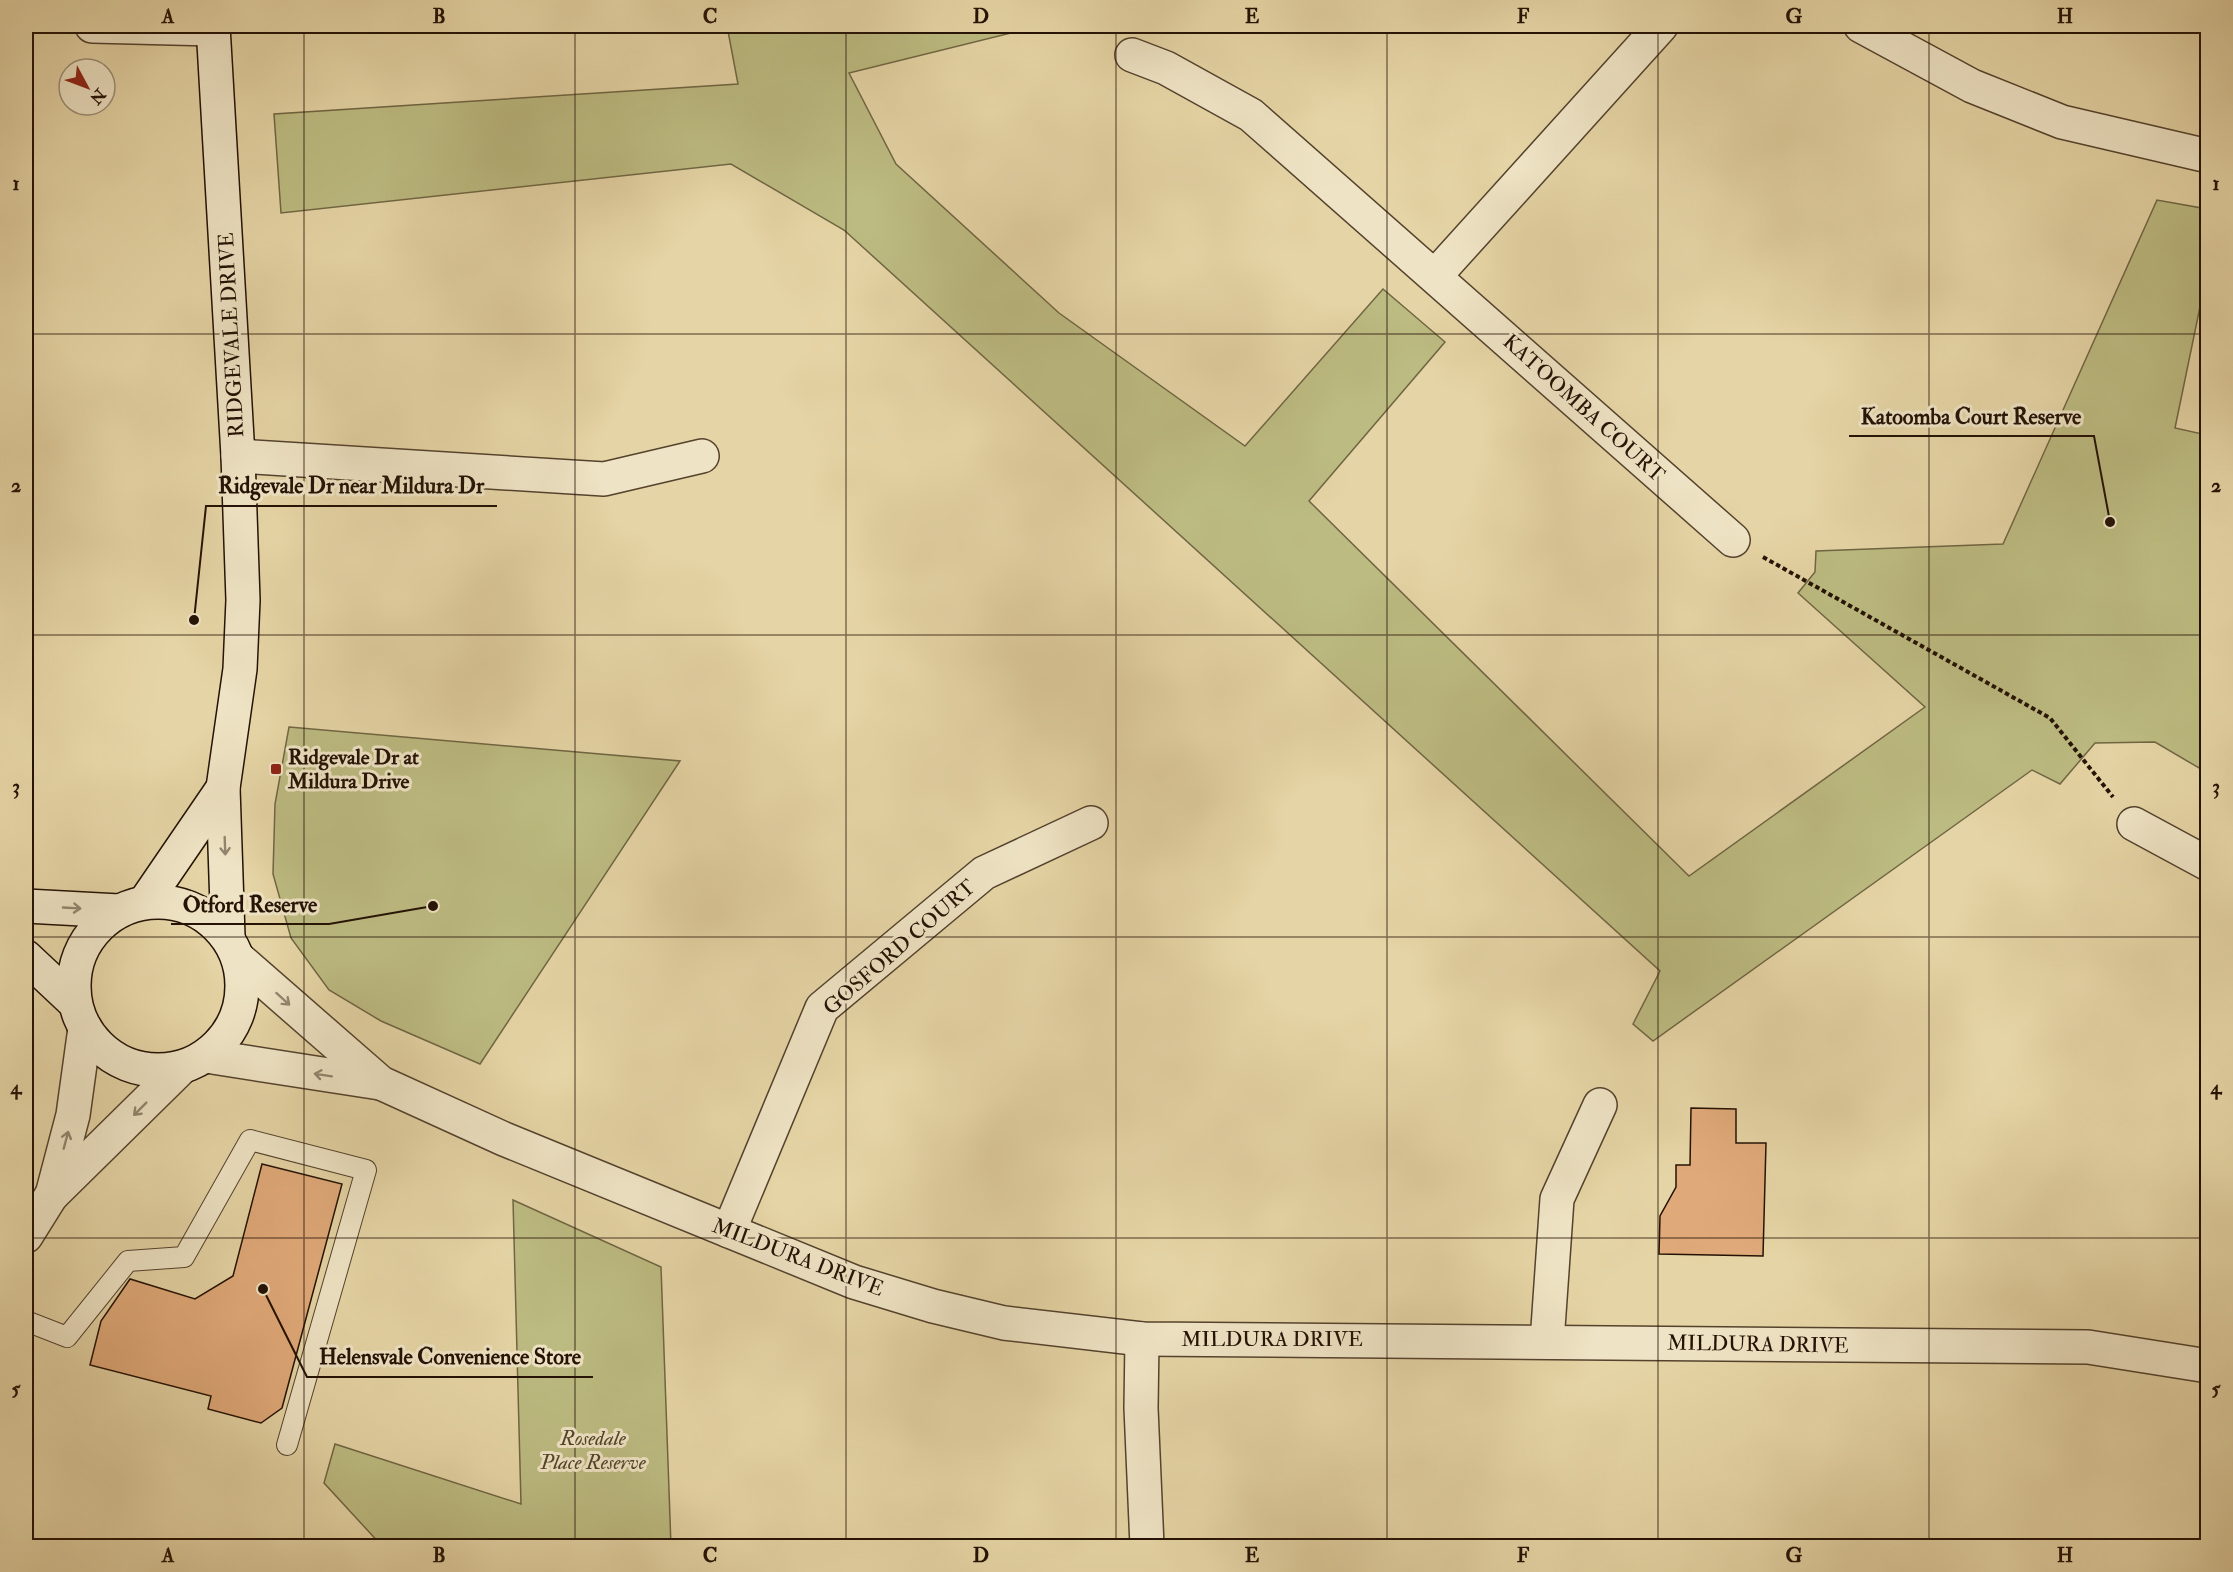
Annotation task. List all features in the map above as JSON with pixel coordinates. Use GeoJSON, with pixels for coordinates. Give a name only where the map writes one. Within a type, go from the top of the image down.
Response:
{"type":"FeatureCollection","features":[{"type":"Feature","properties":{"kind":"street"},"geometry":{"type":"LineString","coordinates":[[92,26],[213,27]]}},
{"type":"Feature","properties":{"kind":"street"},"geometry":{"type":"LineString","coordinates":[[1435,276],[1660,26]]}},
{"type":"Feature","properties":{"kind":"street"},"geometry":{"type":"LineString","coordinates":[[1861,26],[1972,86],[2062,122],[2208,156]]}},
{"type":"Feature","properties":{"kind":"street","name":"RIDGEVALE DRIVE"},"geometry":{"type":"LineString","coordinates":[[213,27],[238,456],[243,600],[240,669],[224,788],[234,948]]}},
{"type":"Feature","properties":{"kind":"street","name":"KATOOMBA COURT"},"geometry":{"type":"LineString","coordinates":[[1132,55],[1166,68],[1251,115],[1733,540]]}},
{"type":"Feature","properties":{"kind":"street"},"geometry":{"type":"LineString","coordinates":[[238,456],[604,479],[702,456]]}},
{"type":"Feature","properties":{"kind":"street","name":"RIDGEVALE DRIVE"},"geometry":{"type":"LineString","coordinates":[[132,906],[224,788]]}},
{"type":"Feature","properties":{"kind":"street","name":"GOSFORD COURT"},"geometry":{"type":"LineString","coordinates":[[729,1231],[822,1008],[984,873],[1091,823]]}},
{"type":"Feature","properties":{"kind":"street"},"geometry":{"type":"LineString","coordinates":[[2134,824],[2208,864]]}},
{"type":"Feature","properties":{"kind":"street"},"geometry":{"type":"LineString","coordinates":[[26,906],[132,906],[169,902],[191,907],[212,919],[234,948],[243,987],[239,1014],[226,1037],[194,1062],[51,1196],[26,1236]]}},
{"type":"Feature","properties":{"kind":"street"},"geometry":{"type":"LineString","coordinates":[[51,1196],[73,1115],[80,1016],[74,975],[82,950],[97,927],[132,906]]}},
{"type":"Feature","properties":{"kind":"street","name":"MILDURA DRIVE"},"geometry":{"type":"LineString","coordinates":[[234,948],[381,1083]]}},
{"type":"Feature","properties":{"kind":"street"},"geometry":{"type":"LineString","coordinates":[[26,957],[80,1016],[102,1050],[126,1065],[153,1071],[194,1062]]}},
{"type":"Feature","properties":{"kind":"street","name":"MILDURA DRIVE"},"geometry":{"type":"LineString","coordinates":[[194,1062],[381,1083],[504,1139],[854,1282],[933,1306],[1004,1323],[1142,1339],[2088,1347],[2208,1366]]}},
{"type":"Feature","properties":{"kind":"street"},"geometry":{"type":"LineString","coordinates":[[1547,1341],[1557,1199],[1600,1105]]}},
{"type":"Feature","properties":{"kind":"street"},"geometry":{"type":"LineString","coordinates":[[1142,1339],[1141,1408],[1147,1546]]}},
{"type":"Feature","properties":{"kind":"lane"},"geometry":{"type":"LineString","coordinates":[[26,1321],[67,1337],[129,1261],[184,1257],[250,1140],[366,1170],[287,1445]]}},
{"type":"Feature","properties":{"kind":"path"},"geometry":{"type":"LineString","coordinates":[[1733,540],[2050,718],[2134,824]]}},
{"type":"Feature","properties":{"kind":"green space"},"geometry":{"type":"Polygon","coordinates":[[[727,26],[1039,26],[849,73],[896,164],[1059,313],[1245,446],[1383,289],[1445,342],[1309,501],[1689,876],[1925,707],[1798,593],[1815,572],[1816,551],[2003,544],[2157,200],[2207,209],[2207,273],[2175,428],[2207,435],[2208,743],[2199,768],[2155,742],[2095,743],[2060,784],[2032,770],[1653,1041],[1633,1024],[1660,971],[844,230],[731,164],[281,213],[274,114],[738,84],[727,26]]]}},
{"type":"Feature","properties":{"kind":"green space"},"geometry":{"type":"Polygon","coordinates":[[[289,727],[680,761],[480,1064],[381,1021],[329,990],[291,938],[273,874],[275,804],[289,727]]]}},
{"type":"Feature","properties":{"kind":"green space","name":"Rosedale Place Reserve"},"geometry":{"type":"Polygon","coordinates":[[[513,1200],[661,1267],[671,1546],[382,1546],[324,1483],[335,1444],[521,1504],[513,1200]]]}},
{"type":"Feature","properties":{"kind":"building"},"geometry":{"type":"Polygon","coordinates":[[[1691,1108],[1736,1109],[1736,1143],[1766,1143],[1763,1256],[1659,1254],[1660,1216],[1676,1187],[1676,1165],[1690,1165],[1691,1108]]]}},
{"type":"Feature","properties":{"kind":"building"},"geometry":{"type":"Polygon","coordinates":[[[262,1164],[342,1184],[282,1408],[261,1423],[208,1409],[211,1396],[90,1365],[101,1321],[130,1279],[195,1299],[233,1276],[262,1164]]]}},
{"type":"Feature","properties":{"kind":"place","name":"Katoomba Court Reserve"},"geometry":{"type":"Point","coordinates":[2110,522]}},
{"type":"Feature","properties":{"kind":"place","name":"Ridgevale Dr near Mildura Dr"},"geometry":{"type":"Point","coordinates":[194,620]}},
{"type":"Feature","properties":{"kind":"place","name":"Ridgevale Dr at Mildura Drive"},"geometry":{"type":"Point","coordinates":[276,769]}},
{"type":"Feature","properties":{"kind":"place","name":"Otford Reserve"},"geometry":{"type":"Point","coordinates":[433,906]}},
{"type":"Feature","properties":{"kind":"place","name":"Helensvale Convenience Store"},"geometry":{"type":"Point","coordinates":[263,1289]}}]}
